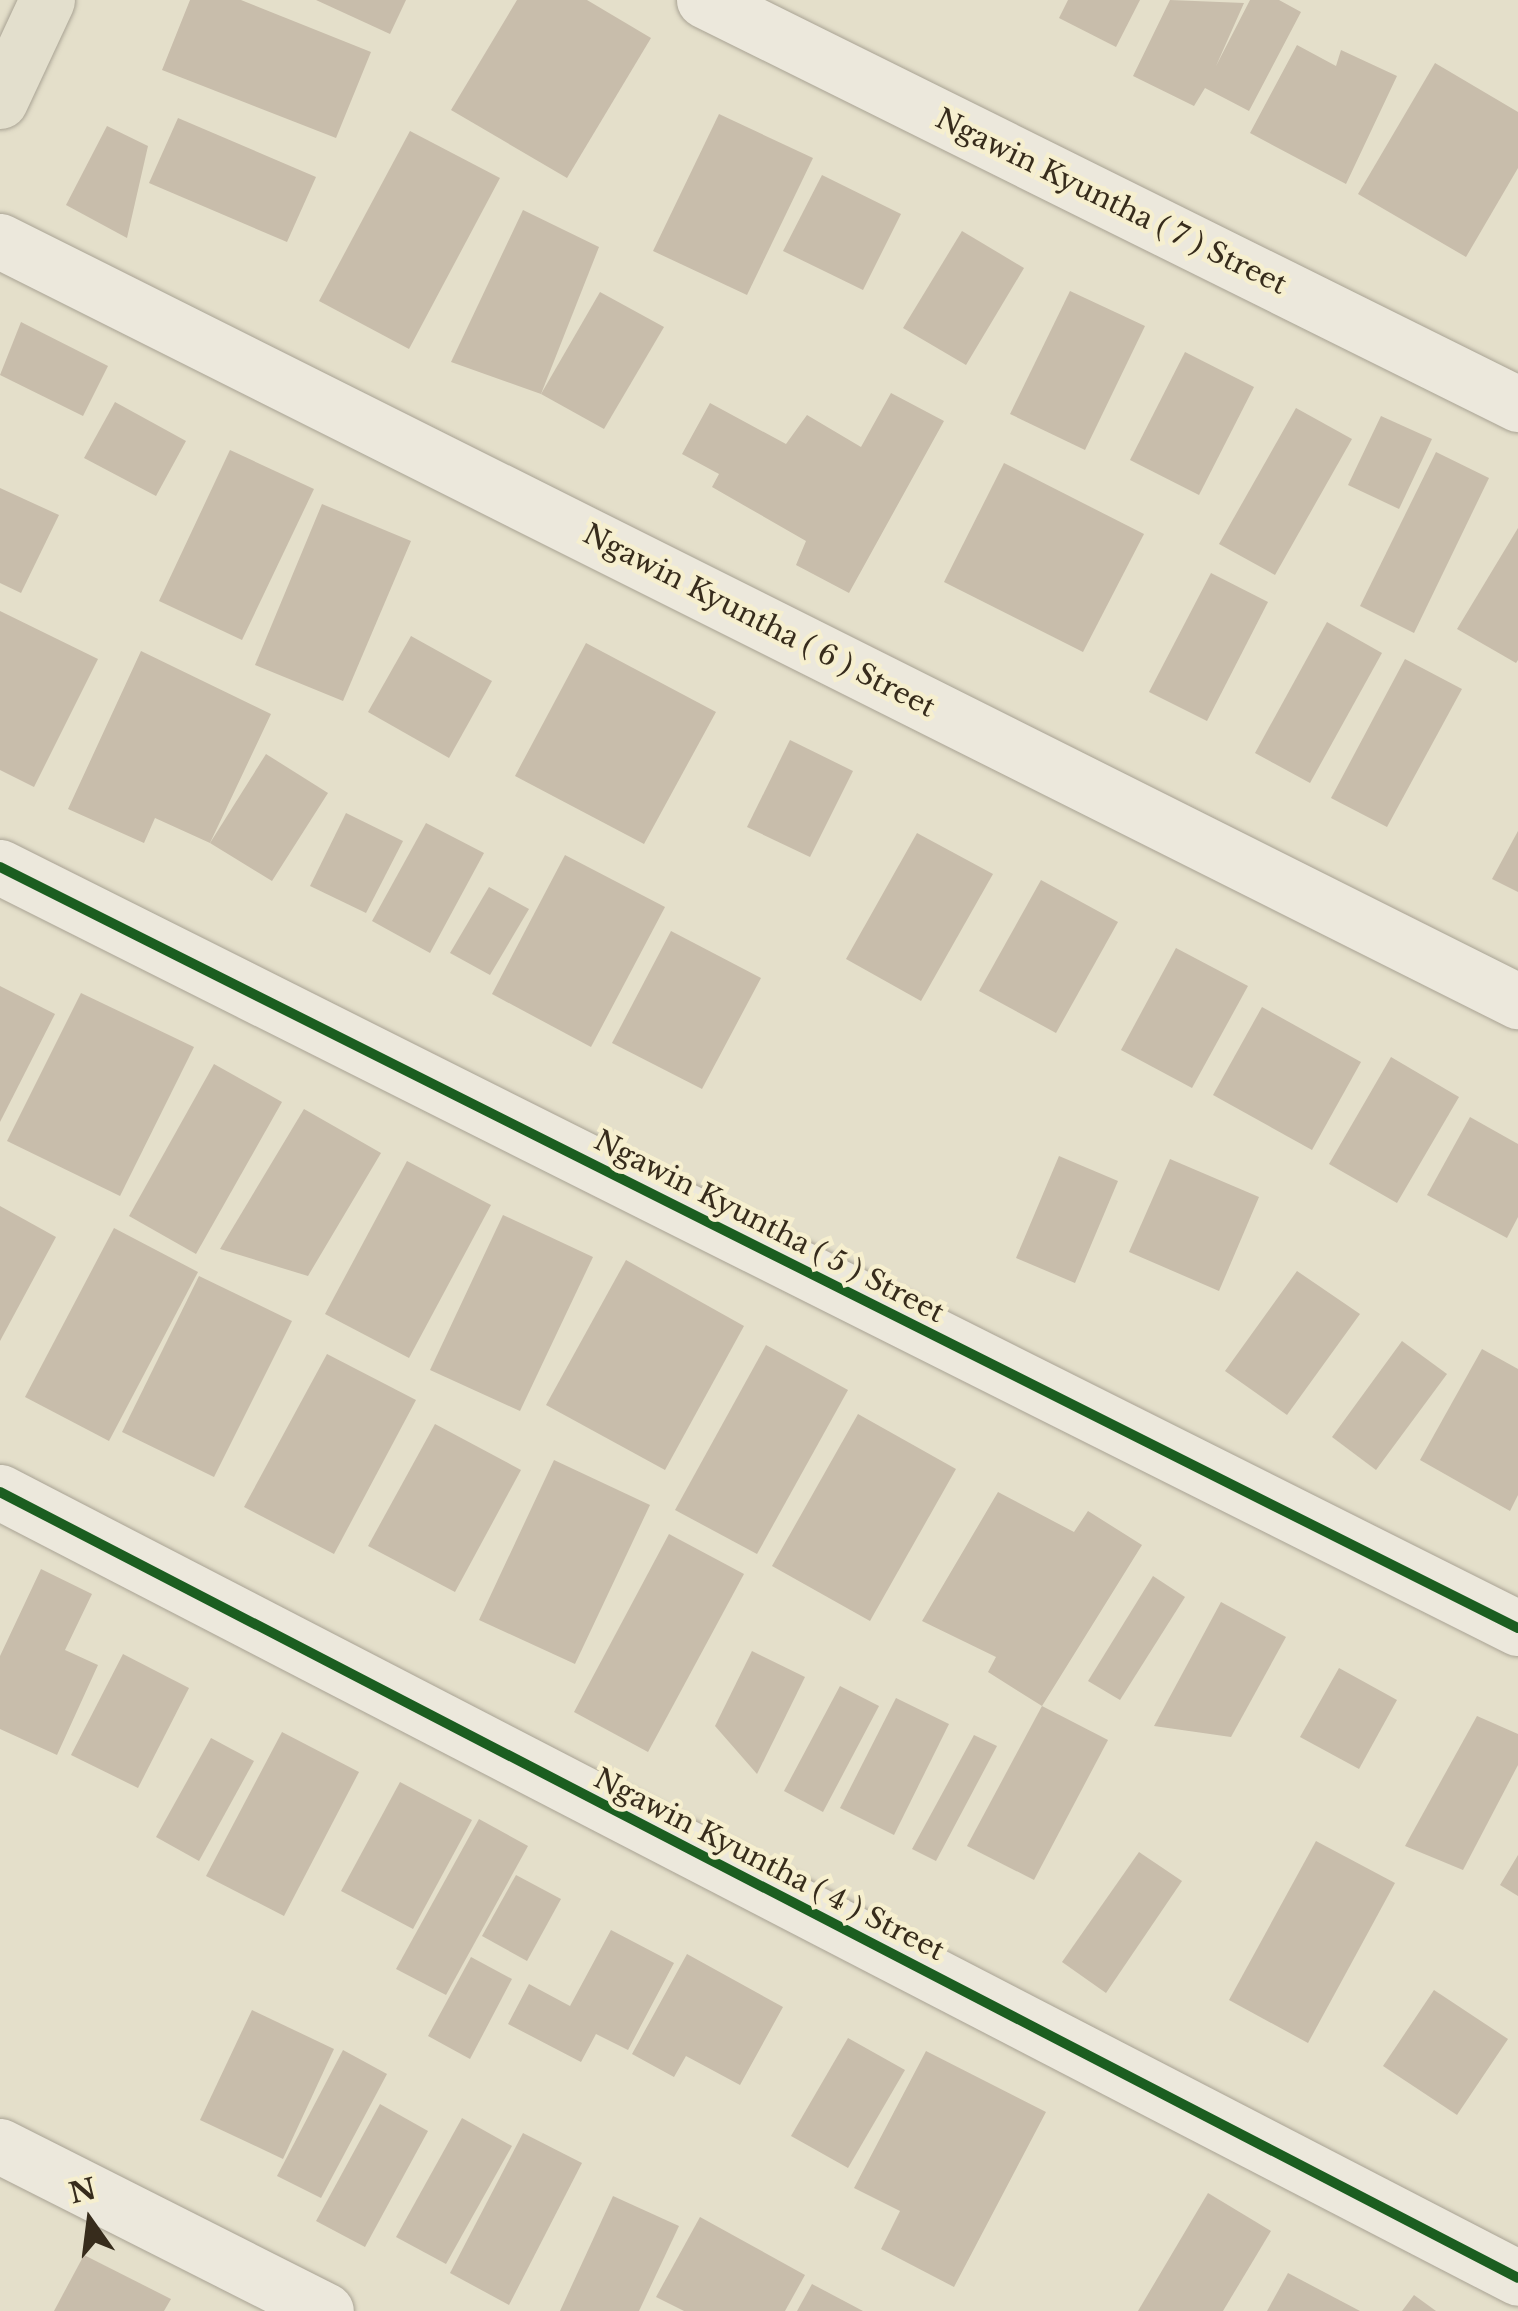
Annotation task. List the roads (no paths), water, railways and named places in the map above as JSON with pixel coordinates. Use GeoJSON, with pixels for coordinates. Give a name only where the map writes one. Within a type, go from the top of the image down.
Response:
{"type":"FeatureCollection","features":[{"type":"Feature","properties":{"kind":"main road"},"geometry":{"type":"LineString","coordinates":[[0,101],[47,0]]}},
{"type":"Feature","properties":{"kind":"street","name":"Ngawin Kyuntha ( 7 ) Street"},"geometry":{"type":"LineString","coordinates":[[704,0],[1518,404]]}},
{"type":"Feature","properties":{"kind":"street","name":"Ngawin Kyuntha ( 6 ) Street"},"geometry":{"type":"LineString","coordinates":[[0,241],[1518,1001]]}},
{"type":"Feature","properties":{"kind":"street","name":"Ngawin Kyuntha ( 5 ) Street"},"geometry":{"type":"LineString","coordinates":[[0,867],[1518,1628]]}},
{"type":"Feature","properties":{"kind":"street","name":"Ngawin Kyuntha ( 4 ) Street"},"geometry":{"type":"LineString","coordinates":[[0,1492],[1518,2278]]}},
{"type":"Feature","properties":{"kind":"street"},"geometry":{"type":"LineString","coordinates":[[0,2146],[326,2311]]}}]}
